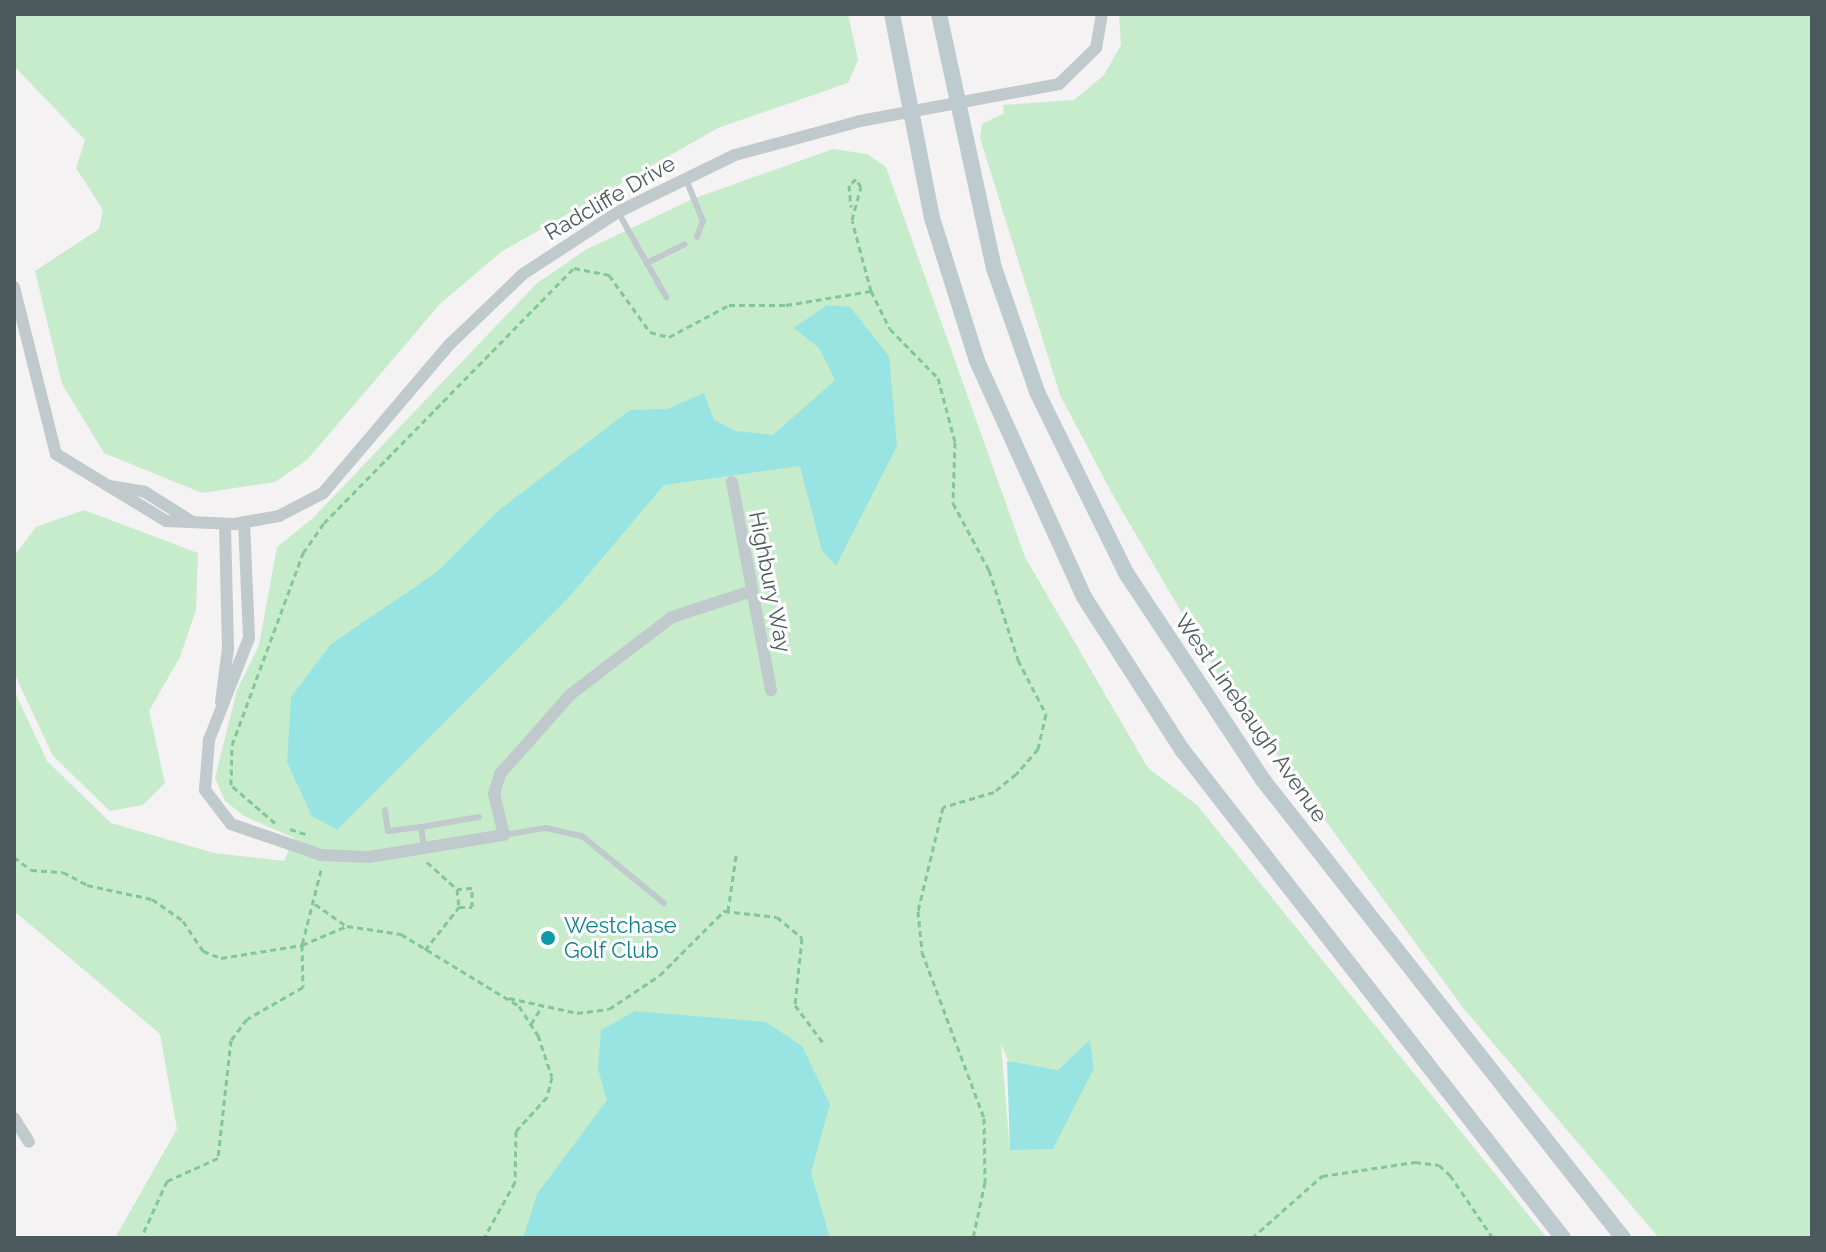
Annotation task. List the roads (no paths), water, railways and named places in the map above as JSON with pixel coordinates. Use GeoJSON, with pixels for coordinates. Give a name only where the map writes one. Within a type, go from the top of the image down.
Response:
{"type":"FeatureCollection","features":[{"type":"Feature","properties":{"kind":"main road"},"geometry":{"type":"LineString","coordinates":[[892,14],[907,114],[977,361],[1084,597],[1183,751],[1563,1238]]}},
{"type":"Feature","properties":{"kind":"main road","name":"West Linebaugh Avenue"},"geometry":{"type":"LineString","coordinates":[[939,14],[953,104],[994,268],[1038,394],[1162,635],[1263,780],[1623,1238]]}},
{"type":"Feature","properties":{"kind":"street","name":"Radcliffe Drive"},"geometry":{"type":"LineString","coordinates":[[14,287],[56,454],[147,515],[225,524],[279,516],[323,493],[450,344],[523,274],[618,212],[684,177],[735,155],[907,114],[1059,84],[1096,48],[1102,14]]}},
{"type":"Feature","properties":{"kind":"street","name":"Highbury Way"},"geometry":{"type":"LineString","coordinates":[[732,482],[749,592],[771,690]]}},
{"type":"Feature","properties":{"kind":"street","name":"Radcliffe Drive"},"geometry":{"type":"LineString","coordinates":[[106,485],[145,492],[191,521]]}},
{"type":"Feature","properties":{"kind":"street"},"geometry":{"type":"LineString","coordinates":[[220,709],[249,638],[244,522]]}},
{"type":"Feature","properties":{"kind":"street"},"geometry":{"type":"LineString","coordinates":[[225,524],[228,648],[220,709],[204,777],[210,803],[231,824],[321,855],[424,848],[504,835],[494,794],[500,774],[571,694],[672,617],[749,592]]}},
{"type":"Feature","properties":{"kind":"street"},"geometry":{"type":"LineString","coordinates":[[14,1118],[29,1142]]}},
{"type":"Feature","properties":{"kind":"lane"},"geometry":{"type":"LineString","coordinates":[[684,177],[703,221],[697,237]]}},
{"type":"Feature","properties":{"kind":"lane"},"geometry":{"type":"LineString","coordinates":[[618,212],[666,297]]}},
{"type":"Feature","properties":{"kind":"lane"},"geometry":{"type":"LineString","coordinates":[[647,263],[685,244]]}},
{"type":"Feature","properties":{"kind":"lane"},"geometry":{"type":"LineString","coordinates":[[385,810],[388,831],[479,817]]}},
{"type":"Feature","properties":{"kind":"lane"},"geometry":{"type":"LineString","coordinates":[[421,827],[424,848]]}},
{"type":"Feature","properties":{"kind":"lane"},"geometry":{"type":"LineString","coordinates":[[504,835],[546,828],[582,836],[664,903]]}},
{"type":"Feature","properties":{"kind":"water"},"geometry":{"type":"Polygon","coordinates":[[[827,305],[850,307],[889,356],[897,446],[836,566],[822,551],[800,466],[664,485],[571,595],[337,830],[312,816],[287,762],[291,697],[331,644],[437,572],[498,511],[630,410],[667,409],[704,393],[714,420],[736,431],[773,435],[835,380],[819,348],[794,328],[827,305]]]}},
{"type":"Feature","properties":{"kind":"water"},"geometry":{"type":"Polygon","coordinates":[[[635,1011],[766,1022],[802,1046],[830,1104],[811,1173],[830,1238],[523,1238],[537,1194],[607,1100],[598,1069],[601,1030],[635,1011]]]}},
{"type":"Feature","properties":{"kind":"water"},"geometry":{"type":"Polygon","coordinates":[[[1090,1040],[1094,1068],[1053,1149],[1010,1150],[1007,1061],[1058,1070],[1090,1040]]]}},
{"type":"Feature","properties":{"kind":"place","name":"Westchase Golf Club"},"geometry":{"type":"Point","coordinates":[548,938]}}]}
